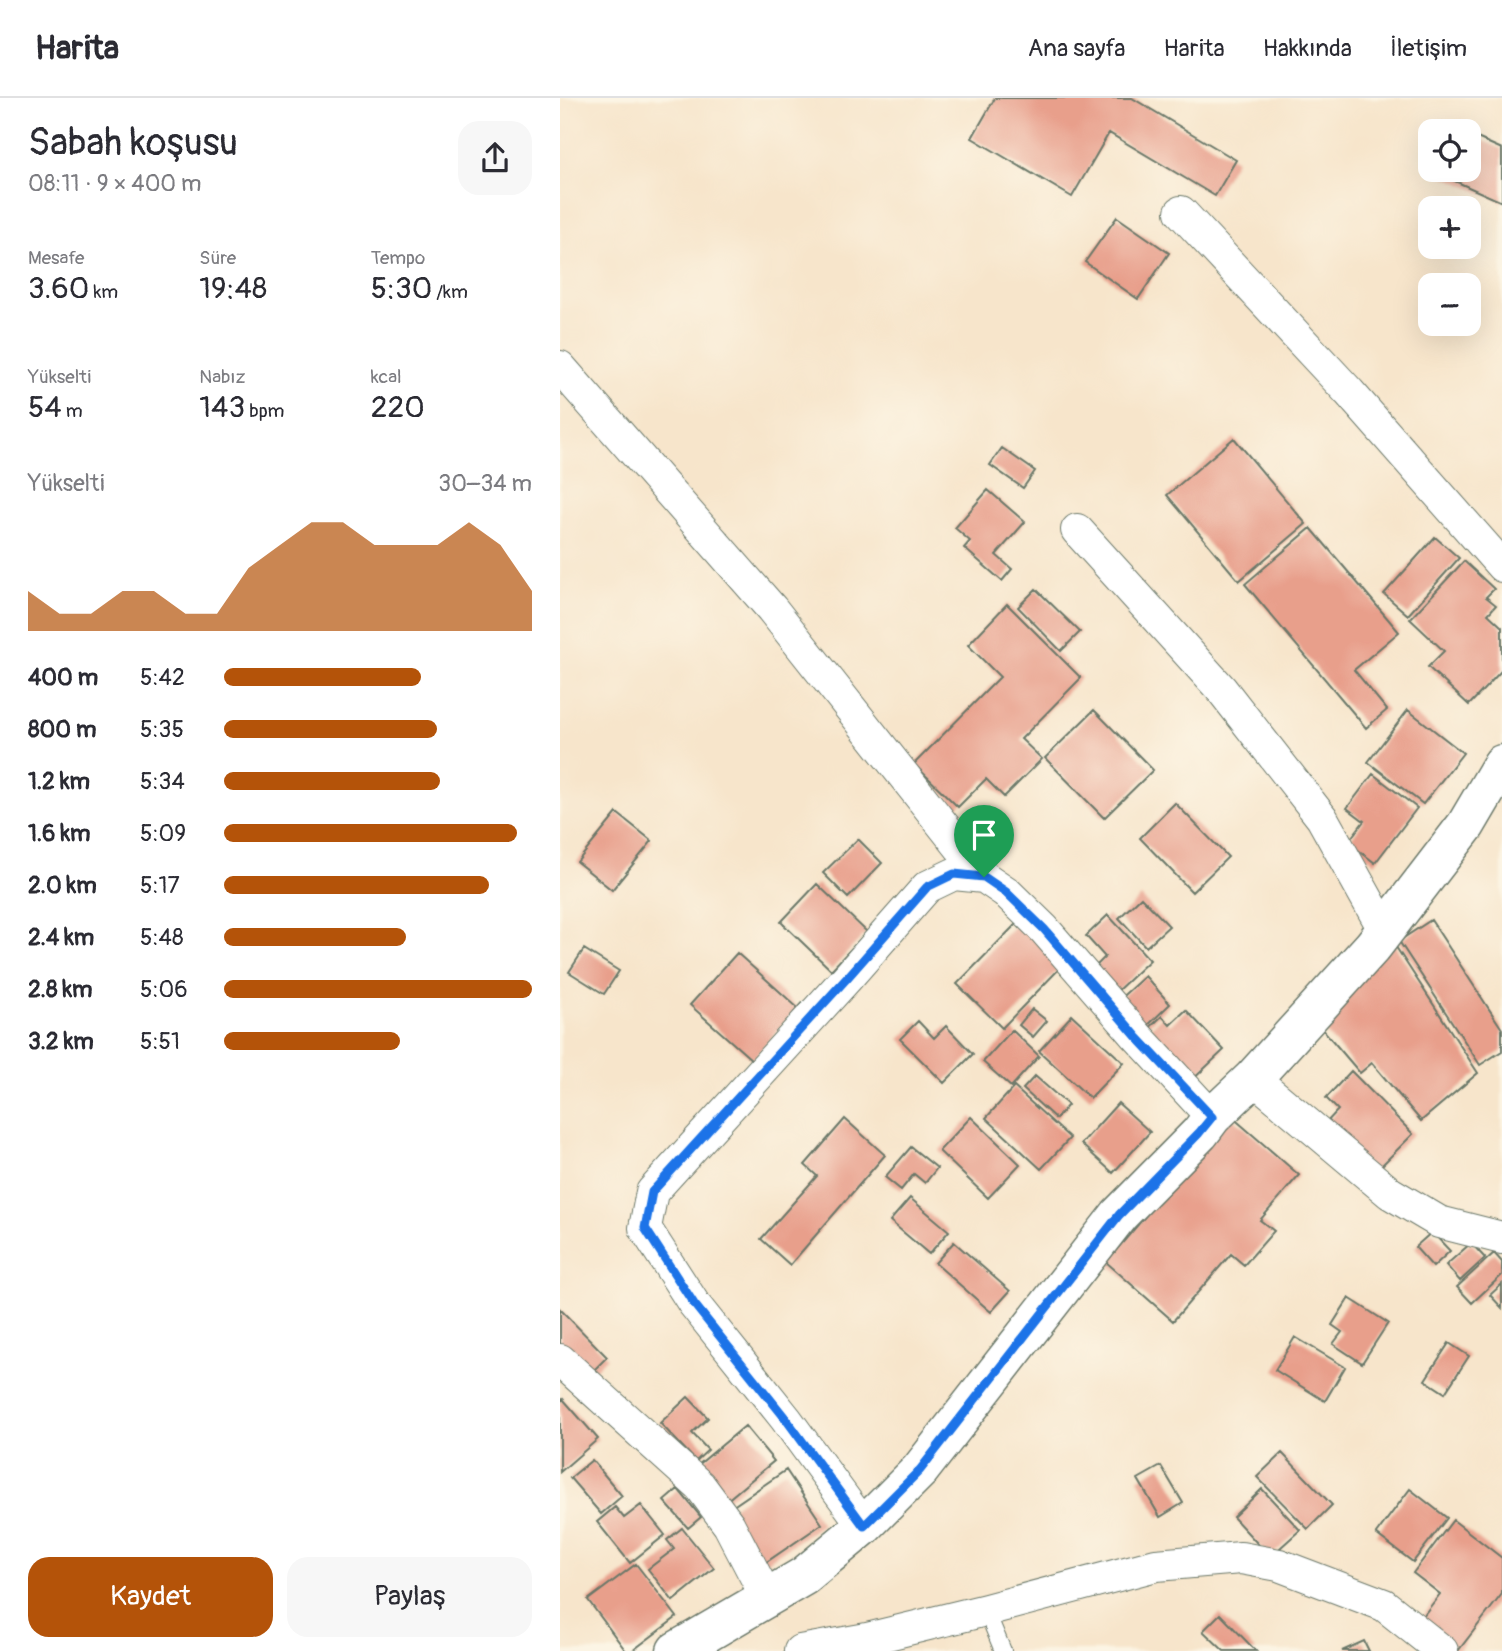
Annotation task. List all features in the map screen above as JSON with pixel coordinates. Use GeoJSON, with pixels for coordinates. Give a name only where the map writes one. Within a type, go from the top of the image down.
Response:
{"type":"FeatureCollection","features":[{"type":"Feature","properties":{"kind":"street"},"geometry":{"type":"LineString","coordinates":[[1181,212],[1349,392],[1502,566]]}},
{"type":"Feature","properties":{"kind":"street"},"geometry":{"type":"LineString","coordinates":[[560,367],[772,609],[984,877],[1006,892],[1044,929],[1137,1037],[1212,1117]]}},
{"type":"Feature","properties":{"kind":"street"},"geometry":{"type":"LineString","coordinates":[[1077,530],[1222,690],[1322,818],[1385,931]]}},
{"type":"Feature","properties":{"kind":"street"},"geometry":{"type":"LineString","coordinates":[[676,1651],[804,1576],[864,1526],[920,1470],[1119,1215],[1253,1078],[1373,946],[1466,825],[1502,764]]}},
{"type":"Feature","properties":{"kind":"street"},"geometry":{"type":"LineString","coordinates":[[864,1526],[786,1419],[694,1304],[645,1228],[652,1192],[927,887],[954,874],[984,877]]}},
{"type":"Feature","properties":{"kind":"street"},"geometry":{"type":"LineString","coordinates":[[1253,1078],[1390,1193],[1438,1222],[1502,1238]]}},
{"type":"Feature","properties":{"kind":"street"},"geometry":{"type":"LineString","coordinates":[[560,1360],[700,1486],[729,1525],[767,1598]]}},
{"type":"Feature","properties":{"kind":"street"},"geometry":{"type":"LineString","coordinates":[[800,1651],[866,1639],[1156,1565],[1241,1558],[1279,1565],[1384,1605],[1442,1651]]}},
{"type":"Feature","properties":{"kind":"lane"},"geometry":{"type":"LineString","coordinates":[[986,1610],[1003,1651]]}},
{"type":"Feature","properties":{"kind":"building"},"geometry":{"type":"Polygon","coordinates":[[[995,98],[1132,98],[1236,160],[1215,196],[1109,133],[1072,197],[972,138],[995,98]]]}},
{"type":"Feature","properties":{"kind":"building"},"geometry":{"type":"Polygon","coordinates":[[[1481,140],[1502,149],[1502,202],[1457,182],[1481,182],[1481,140]]]}},
{"type":"Feature","properties":{"kind":"building"},"geometry":{"type":"Polygon","coordinates":[[[1117,217],[1169,253],[1138,299],[1085,262],[1117,217]]]}},
{"type":"Feature","properties":{"kind":"building"},"geometry":{"type":"Polygon","coordinates":[[[1234,438],[1306,524],[1239,581],[1167,495],[1234,438]]]}},
{"type":"Feature","properties":{"kind":"building"},"geometry":{"type":"Polygon","coordinates":[[[1002,448],[1035,471],[1023,488],[990,465],[1002,448]]]}},
{"type":"Feature","properties":{"kind":"building"},"geometry":{"type":"Polygon","coordinates":[[[988,490],[1025,522],[996,555],[1012,569],[1002,581],[964,548],[970,541],[955,528],[988,490]]]}},
{"type":"Feature","properties":{"kind":"building"},"geometry":{"type":"Polygon","coordinates":[[[1311,528],[1399,632],[1354,670],[1387,710],[1366,728],[1245,584],[1311,528]]]}},
{"type":"Feature","properties":{"kind":"building"},"geometry":{"type":"Polygon","coordinates":[[[1435,537],[1459,558],[1408,615],[1384,594],[1435,537]]]}},
{"type":"Feature","properties":{"kind":"building"},"geometry":{"type":"Polygon","coordinates":[[[1464,561],[1494,589],[1486,597],[1496,605],[1488,614],[1502,627],[1502,670],[1469,705],[1428,667],[1444,651],[1410,619],[1464,561]]]}},
{"type":"Feature","properties":{"kind":"building"},"geometry":{"type":"Polygon","coordinates":[[[1036,589],[1080,632],[1061,651],[1018,607],[1036,589]]]}},
{"type":"Feature","properties":{"kind":"building"},"geometry":{"type":"Polygon","coordinates":[[[1007,604],[1081,678],[1021,739],[1042,759],[1004,797],[986,779],[958,807],[914,764],[1000,677],[968,645],[1007,604]]]}},
{"type":"Feature","properties":{"kind":"building"},"geometry":{"type":"Polygon","coordinates":[[[1094,710],[1153,770],[1104,818],[1045,758],[1094,710]]]}},
{"type":"Feature","properties":{"kind":"building"},"geometry":{"type":"Polygon","coordinates":[[[1408,710],[1463,753],[1423,804],[1368,762],[1408,710]]]}},
{"type":"Feature","properties":{"kind":"building"},"geometry":{"type":"Polygon","coordinates":[[[1373,774],[1417,808],[1375,863],[1348,842],[1364,821],[1347,808],[1373,774]]]}},
{"type":"Feature","properties":{"kind":"building"},"geometry":{"type":"Polygon","coordinates":[[[1175,803],[1228,857],[1192,892],[1140,838],[1175,803]]]}},
{"type":"Feature","properties":{"kind":"building"},"geometry":{"type":"Polygon","coordinates":[[[617,813],[652,841],[612,890],[577,862],[617,813]]]}},
{"type":"Feature","properties":{"kind":"building"},"geometry":{"type":"Polygon","coordinates":[[[858,839],[882,863],[848,898],[823,873],[858,839]]]}},
{"type":"Feature","properties":{"kind":"building"},"geometry":{"type":"Polygon","coordinates":[[[817,884],[867,932],[831,970],[781,922],[817,884]]]}},
{"type":"Feature","properties":{"kind":"building"},"geometry":{"type":"Polygon","coordinates":[[[1141,897],[1169,926],[1146,947],[1119,918],[1141,897]]]}},
{"type":"Feature","properties":{"kind":"building"},"geometry":{"type":"Polygon","coordinates":[[[1108,915],[1150,960],[1117,991],[1095,967],[1105,957],[1086,936],[1108,915]]]}},
{"type":"Feature","properties":{"kind":"building"},"geometry":{"type":"Polygon","coordinates":[[[1431,920],[1502,1029],[1502,1051],[1480,1065],[1399,941],[1431,920]]]}},
{"type":"Feature","properties":{"kind":"building"},"geometry":{"type":"Polygon","coordinates":[[[1018,922],[1062,966],[1002,1028],[957,984],[1018,922]]]}},
{"type":"Feature","properties":{"kind":"building"},"geometry":{"type":"Polygon","coordinates":[[[1394,944],[1478,1073],[1421,1121],[1372,1063],[1360,1073],[1314,1019],[1394,944]]]}},
{"type":"Feature","properties":{"kind":"building"},"geometry":{"type":"Polygon","coordinates":[[[584,949],[619,971],[604,994],[569,972],[584,949]]]}},
{"type":"Feature","properties":{"kind":"building"},"geometry":{"type":"Polygon","coordinates":[[[737,953],[798,1008],[752,1060],[690,1005],[737,953]]]}},
{"type":"Feature","properties":{"kind":"building"},"geometry":{"type":"Polygon","coordinates":[[[1145,976],[1170,1004],[1143,1030],[1116,1002],[1145,976]]]}},
{"type":"Feature","properties":{"kind":"building"},"geometry":{"type":"Polygon","coordinates":[[[1032,1009],[1047,1021],[1033,1037],[1019,1025],[1032,1009]]]}},
{"type":"Feature","properties":{"kind":"building"},"geometry":{"type":"Polygon","coordinates":[[[1186,1010],[1224,1050],[1188,1084],[1142,1035],[1162,1016],[1170,1025],[1186,1010]]]}},
{"type":"Feature","properties":{"kind":"building"},"geometry":{"type":"Polygon","coordinates":[[[1072,1015],[1124,1063],[1090,1098],[1039,1051],[1072,1015]]]}},
{"type":"Feature","properties":{"kind":"building"},"geometry":{"type":"Polygon","coordinates":[[[918,1021],[934,1038],[946,1026],[973,1054],[944,1083],[900,1039],[918,1021]]]}},
{"type":"Feature","properties":{"kind":"building"},"geometry":{"type":"Polygon","coordinates":[[[1012,1030],[1039,1056],[1011,1087],[983,1062],[1012,1030]]]}},
{"type":"Feature","properties":{"kind":"building"},"geometry":{"type":"Polygon","coordinates":[[[1351,1071],[1413,1134],[1375,1172],[1325,1124],[1338,1110],[1326,1098],[1351,1071]]]}},
{"type":"Feature","properties":{"kind":"building"},"geometry":{"type":"Polygon","coordinates":[[[1035,1076],[1068,1105],[1056,1119],[1023,1089],[1035,1076]]]}},
{"type":"Feature","properties":{"kind":"building"},"geometry":{"type":"Polygon","coordinates":[[[1014,1087],[1070,1138],[1041,1169],[986,1118],[1014,1087]]]}},
{"type":"Feature","properties":{"kind":"building"},"geometry":{"type":"Polygon","coordinates":[[[1118,1103],[1150,1132],[1113,1173],[1081,1144],[1118,1103]]]}},
{"type":"Feature","properties":{"kind":"building"},"geometry":{"type":"Polygon","coordinates":[[[1231,1116],[1299,1175],[1260,1220],[1274,1231],[1244,1265],[1231,1254],[1173,1321],[1106,1262],[1231,1116]]]}},
{"type":"Feature","properties":{"kind":"building"},"geometry":{"type":"Polygon","coordinates":[[[971,1117],[1020,1164],[988,1198],[939,1151],[971,1117]]]}},
{"type":"Feature","properties":{"kind":"building"},"geometry":{"type":"Polygon","coordinates":[[[845,1119],[885,1155],[790,1265],[761,1239],[817,1176],[805,1165],[845,1119]]]}},
{"type":"Feature","properties":{"kind":"building"},"geometry":{"type":"Polygon","coordinates":[[[911,1147],[937,1168],[925,1183],[914,1174],[901,1190],[885,1177],[911,1147]]]}},
{"type":"Feature","properties":{"kind":"building"},"geometry":{"type":"Polygon","coordinates":[[[910,1198],[949,1231],[929,1254],[890,1221],[910,1198]]]}},
{"type":"Feature","properties":{"kind":"building"},"geometry":{"type":"Polygon","coordinates":[[[1432,1232],[1450,1251],[1433,1267],[1415,1247],[1432,1232]]]}},
{"type":"Feature","properties":{"kind":"building"},"geometry":{"type":"Polygon","coordinates":[[[954,1242],[1010,1291],[991,1312],[935,1263],[954,1242]]]}},
{"type":"Feature","properties":{"kind":"building"},"geometry":{"type":"Polygon","coordinates":[[[1471,1243],[1485,1258],[1460,1281],[1446,1265],[1471,1243]]]}},
{"type":"Feature","properties":{"kind":"building"},"geometry":{"type":"Polygon","coordinates":[[[1494,1253],[1502,1262],[1502,1275],[1472,1303],[1457,1287],[1494,1253]]]}},
{"type":"Feature","properties":{"kind":"building"},"geometry":{"type":"Polygon","coordinates":[[[1502,1284],[1502,1308],[1490,1295],[1502,1284]]]}},
{"type":"Feature","properties":{"kind":"building"},"geometry":{"type":"Polygon","coordinates":[[[1349,1298],[1388,1323],[1362,1363],[1333,1344],[1342,1332],[1332,1325],[1349,1298]]]}},
{"type":"Feature","properties":{"kind":"building"},"geometry":{"type":"Polygon","coordinates":[[[560,1309],[607,1357],[587,1377],[560,1349],[560,1309]]]}},
{"type":"Feature","properties":{"kind":"building"},"geometry":{"type":"Polygon","coordinates":[[[1295,1337],[1345,1367],[1325,1401],[1275,1370],[1295,1337]]]}},
{"type":"Feature","properties":{"kind":"building"},"geometry":{"type":"Polygon","coordinates":[[[1449,1343],[1469,1356],[1445,1393],[1425,1380],[1449,1343]]]}},
{"type":"Feature","properties":{"kind":"building"},"geometry":{"type":"Polygon","coordinates":[[[688,1397],[708,1418],[692,1433],[708,1450],[696,1461],[660,1423],[688,1397]]]}},
{"type":"Feature","properties":{"kind":"building"},"geometry":{"type":"Polygon","coordinates":[[[563,1399],[598,1439],[560,1472],[560,1402],[563,1399]]]}},
{"type":"Feature","properties":{"kind":"building"},"geometry":{"type":"Polygon","coordinates":[[[745,1426],[774,1461],[726,1501],[697,1466],[745,1426]]]}},
{"type":"Feature","properties":{"kind":"building"},"geometry":{"type":"Polygon","coordinates":[[[1282,1453],[1332,1505],[1308,1529],[1257,1477],[1282,1453]]]}},
{"type":"Feature","properties":{"kind":"building"},"geometry":{"type":"Polygon","coordinates":[[[592,1460],[622,1496],[601,1514],[570,1478],[592,1460]]]}},
{"type":"Feature","properties":{"kind":"building"},"geometry":{"type":"Polygon","coordinates":[[[1161,1466],[1183,1503],[1160,1517],[1138,1479],[1161,1466]]]}},
{"type":"Feature","properties":{"kind":"building"},"geometry":{"type":"Polygon","coordinates":[[[786,1470],[822,1524],[762,1565],[726,1511],[786,1470]]]}},
{"type":"Feature","properties":{"kind":"building"},"geometry":{"type":"Polygon","coordinates":[[[678,1489],[701,1517],[688,1528],[664,1501],[678,1489]]]}},
{"type":"Feature","properties":{"kind":"building"},"geometry":{"type":"Polygon","coordinates":[[[1262,1489],[1300,1530],[1270,1557],[1233,1517],[1262,1489]]]}},
{"type":"Feature","properties":{"kind":"building"},"geometry":{"type":"Polygon","coordinates":[[[1410,1489],[1447,1518],[1413,1562],[1376,1534],[1410,1489]]]}},
{"type":"Feature","properties":{"kind":"building"},"geometry":{"type":"Polygon","coordinates":[[[641,1505],[665,1535],[630,1563],[597,1522],[615,1507],[624,1518],[641,1505]]]}},
{"type":"Feature","properties":{"kind":"building"},"geometry":{"type":"Polygon","coordinates":[[[1453,1520],[1502,1558],[1502,1594],[1458,1651],[1450,1651],[1416,1625],[1440,1594],[1413,1573],[1453,1520]]]}},
{"type":"Feature","properties":{"kind":"building"},"geometry":{"type":"Polygon","coordinates":[[[682,1528],[714,1568],[673,1601],[648,1569],[674,1549],[667,1540],[682,1528]]]}},
{"type":"Feature","properties":{"kind":"building"},"geometry":{"type":"Polygon","coordinates":[[[636,1564],[677,1617],[632,1651],[626,1651],[588,1600],[636,1564]]]}},
{"type":"Feature","properties":{"kind":"building"},"geometry":{"type":"Polygon","coordinates":[[[1220,1614],[1256,1651],[1224,1651],[1203,1631],[1220,1614]]]}},
{"type":"Feature","properties":{"kind":"building"},"geometry":{"type":"Polygon","coordinates":[[[1364,1641],[1369,1651],[1342,1651],[1364,1641]]]}},
{"type":"Feature","properties":{"kind":"route"},"geometry":{"type":"LineString","coordinates":[[954,874],[984,877],[1006,892],[1044,929],[1137,1037],[1212,1117],[1119,1215],[920,1470],[864,1526],[786,1419],[694,1304],[645,1228],[652,1192],[927,887],[954,874]]}}]}
